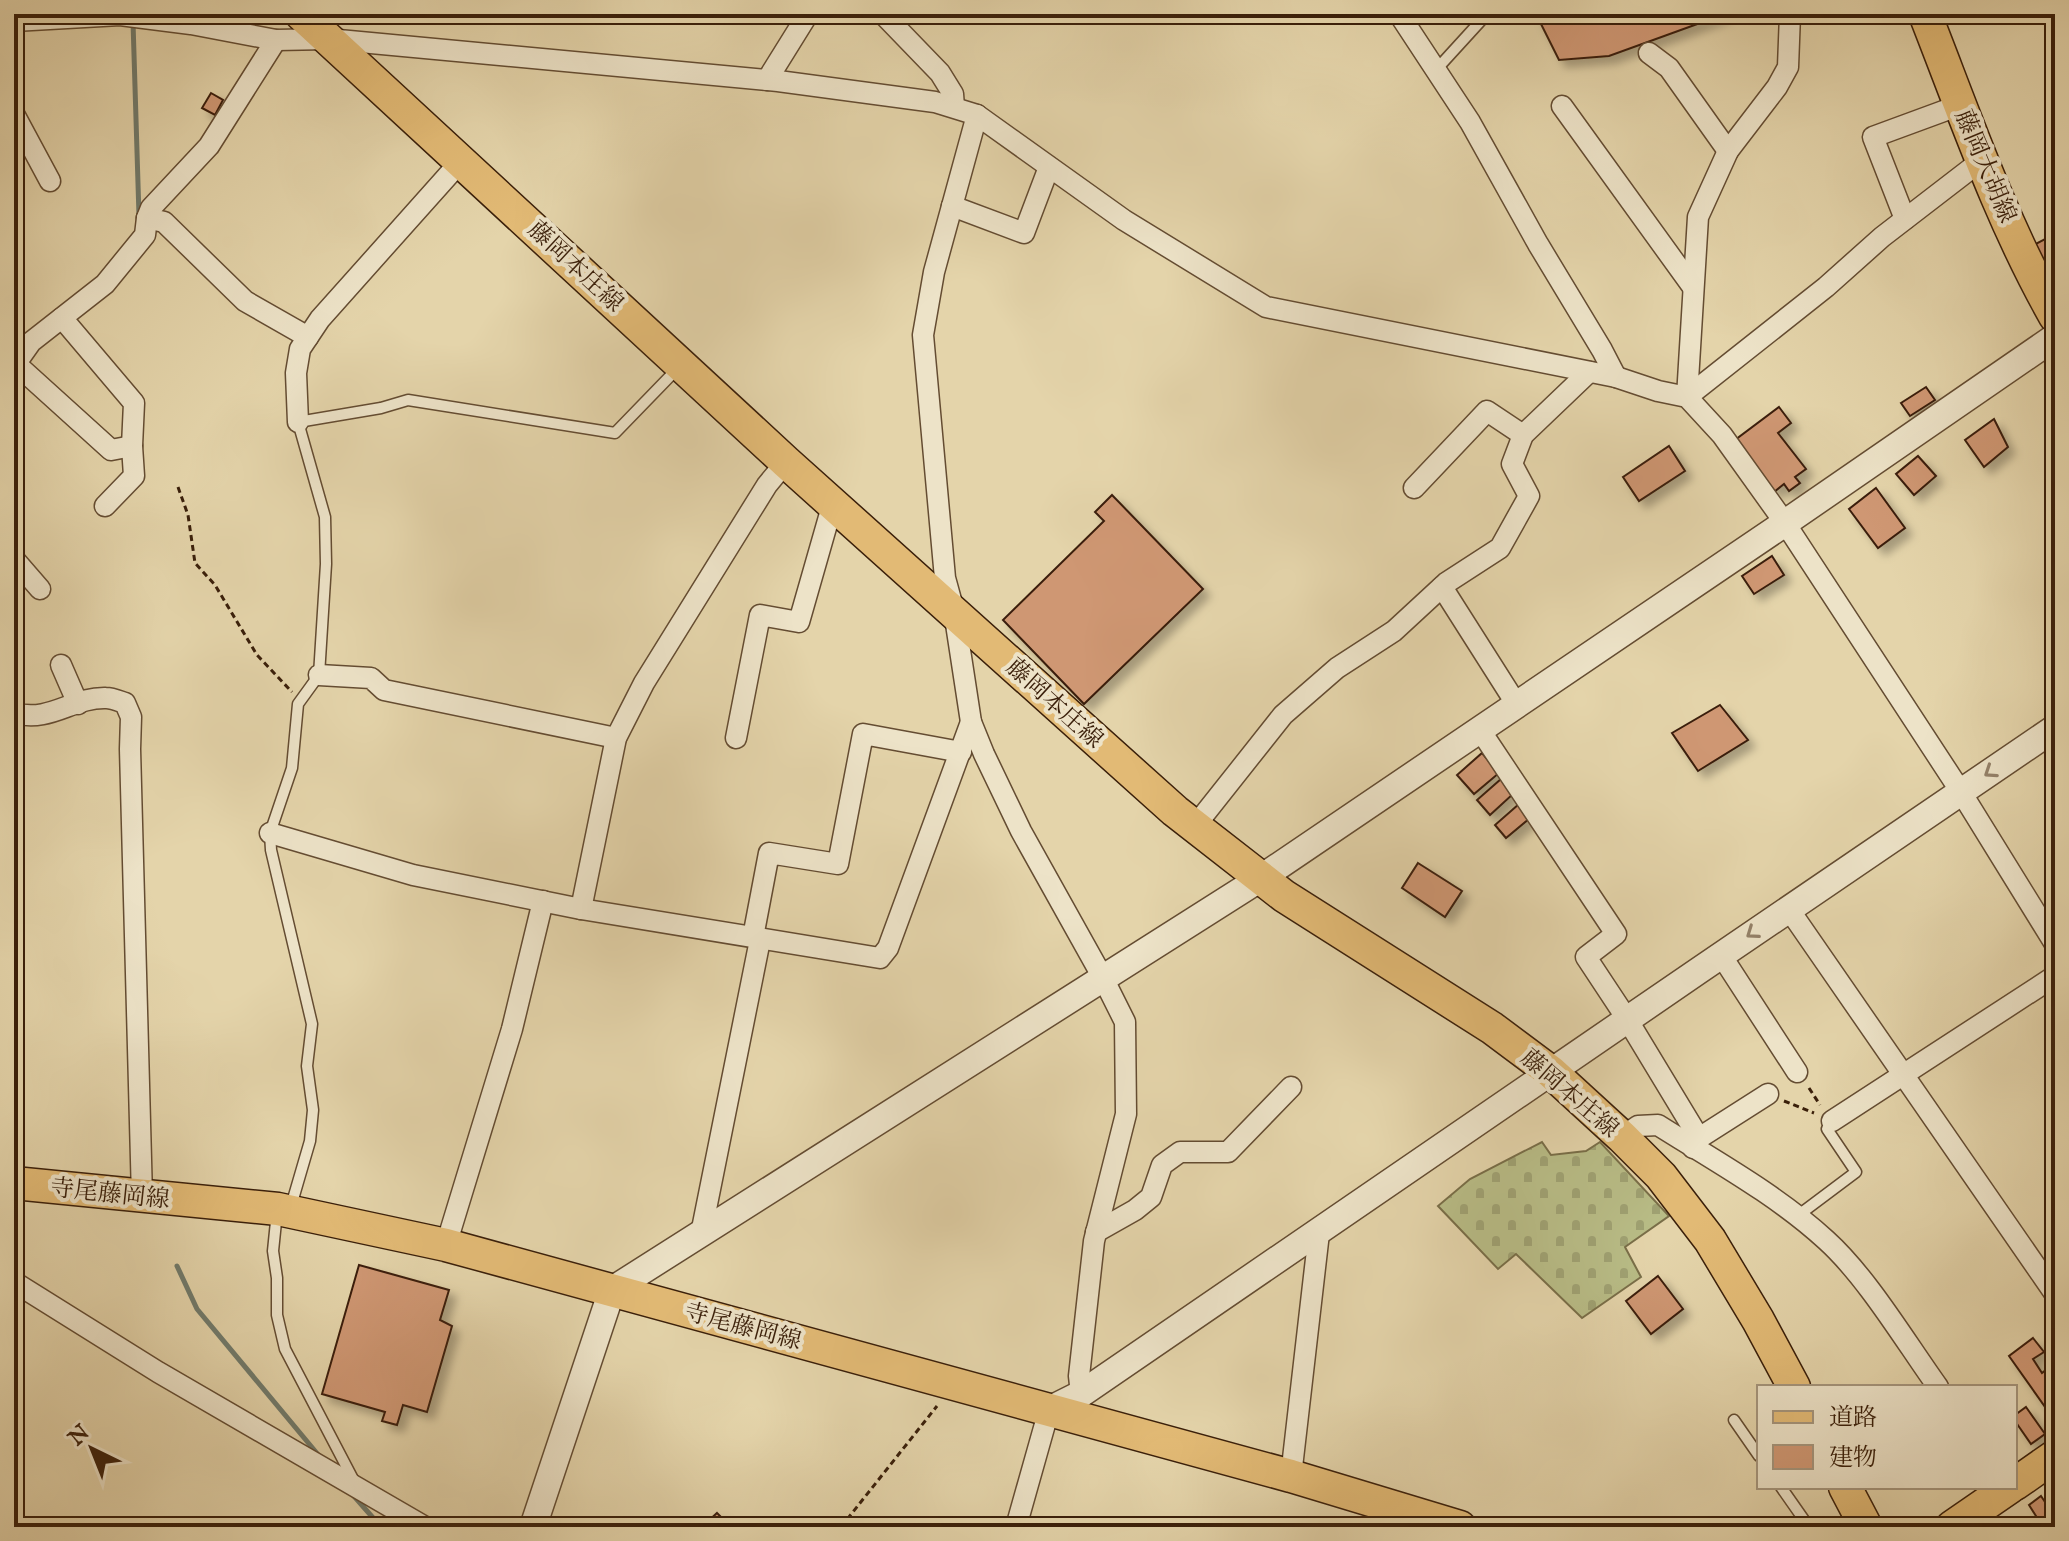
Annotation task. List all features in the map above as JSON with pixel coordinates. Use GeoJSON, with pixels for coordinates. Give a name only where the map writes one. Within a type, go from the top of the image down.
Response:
{"type":"FeatureCollection","features":[{"type":"Feature","properties":{"kind":"main road","name":"藤岡本庄線"},"geometry":{"type":"LineString","coordinates":[[301,14],[786,462],[1175,811],[1284,896],[1492,1028],[1551,1072],[1622,1137],[1661,1176],[1710,1240],[1793,1385]]}},
{"type":"Feature","properties":{"kind":"main road","name":"藤岡大胡線"},"geometry":{"type":"LineString","coordinates":[[1925,14],[1982,160],[2038,286],[2055,316]]}},
{"type":"Feature","properties":{"kind":"main road","name":"寺尾藤岡線"},"geometry":{"type":"LineString","coordinates":[[14,1183],[283,1210],[446,1245],[1291,1476],[1460,1527]]}},
{"type":"Feature","properties":{"kind":"main road"},"geometry":{"type":"LineString","coordinates":[[2017,1483],[2052,1464]]}},
{"type":"Feature","properties":{"kind":"main road"},"geometry":{"type":"LineString","coordinates":[[1846,1489],[1866,1527]]}},
{"type":"Feature","properties":{"kind":"main road"},"geometry":{"type":"LineString","coordinates":[[1952,1527],[2007,1489]]}},
{"type":"Feature","properties":{"kind":"street"},"geometry":{"type":"LineString","coordinates":[[767,80],[808,14]]}},
{"type":"Feature","properties":{"kind":"street"},"geometry":{"type":"LineString","coordinates":[[883,14],[940,73],[953,94],[954,107]]}},
{"type":"Feature","properties":{"kind":"street"},"geometry":{"type":"LineString","coordinates":[[1399,14],[1470,122],[1616,377]]}},
{"type":"Feature","properties":{"kind":"street"},"geometry":{"type":"LineString","coordinates":[[1687,397],[1698,217],[1728,151],[1777,87],[1788,67],[1790,14]]}},
{"type":"Feature","properties":{"kind":"street"},"geometry":{"type":"LineString","coordinates":[[14,21],[120,15],[276,40],[328,39],[767,80],[867,91],[954,107],[977,115],[1124,220],[1266,307],[1616,377],[1687,397],[1722,435],[1785,523],[1961,792],[2055,944]]}},
{"type":"Feature","properties":{"kind":"street"},"geometry":{"type":"LineString","coordinates":[[132,446],[111,450],[15,365],[31,342],[105,284],[145,235],[151,208],[209,146],[276,40]]}},
{"type":"Feature","properties":{"kind":"street"},"geometry":{"type":"LineString","coordinates":[[1649,53],[1669,68],[1728,151]]}},
{"type":"Feature","properties":{"kind":"street"},"geometry":{"type":"LineString","coordinates":[[1905,219],[1873,137],[1960,105]]}},
{"type":"Feature","properties":{"kind":"street"},"geometry":{"type":"LineString","coordinates":[[1562,106],[1692,286]]}},
{"type":"Feature","properties":{"kind":"street"},"geometry":{"type":"LineString","coordinates":[[14,114],[50,181]]}},
{"type":"Feature","properties":{"kind":"street"},"geometry":{"type":"LineString","coordinates":[[977,115],[934,272],[923,335],[945,578],[954,611],[971,722],[1021,831],[1125,1022],[1126,1114],[1096,1232],[1079,1376],[1081,1394]]}},
{"type":"Feature","properties":{"kind":"street"},"geometry":{"type":"LineString","coordinates":[[1687,397],[1982,160]]}},
{"type":"Feature","properties":{"kind":"street"},"geometry":{"type":"LineString","coordinates":[[298,422],[296,373],[300,349],[320,319],[461,161]]}},
{"type":"Feature","properties":{"kind":"street"},"geometry":{"type":"LineString","coordinates":[[952,206],[1024,233],[1049,167]]}},
{"type":"Feature","properties":{"kind":"street"},"geometry":{"type":"LineString","coordinates":[[147,218],[164,222],[245,301],[308,337]]}},
{"type":"Feature","properties":{"kind":"street"},"geometry":{"type":"LineString","coordinates":[[62,318],[134,403],[134,476],[105,506]]}},
{"type":"Feature","properties":{"kind":"street"},"geometry":{"type":"LineString","coordinates":[[533,1527],[612,1290],[1261,878],[2055,337]]}},
{"type":"Feature","properties":{"kind":"street"},"geometry":{"type":"LineString","coordinates":[[1195,826],[1283,715],[1337,668],[1394,631],[1442,587],[1500,548],[1529,496],[1512,464],[1523,435],[1589,372]]}},
{"type":"Feature","properties":{"kind":"street"},"geometry":{"type":"LineString","coordinates":[[1414,488],[1487,411],[1523,435]]}},
{"type":"Feature","properties":{"kind":"street"},"geometry":{"type":"LineString","coordinates":[[581,909],[616,738],[644,683],[767,485],[786,462]]}},
{"type":"Feature","properties":{"kind":"street"},"geometry":{"type":"LineString","coordinates":[[736,738],[760,615],[799,622],[833,503]]}},
{"type":"Feature","properties":{"kind":"street"},"geometry":{"type":"LineString","coordinates":[[14,559],[40,589]]}},
{"type":"Feature","properties":{"kind":"street"},"geometry":{"type":"LineString","coordinates":[[1442,587],[1517,705]]}},
{"type":"Feature","properties":{"kind":"street"},"geometry":{"type":"LineString","coordinates":[[61,665],[78,704]]}},
{"type":"Feature","properties":{"kind":"street"},"geometry":{"type":"LineString","coordinates":[[319,675],[371,678],[384,690],[616,738]]}},
{"type":"Feature","properties":{"kind":"street"},"geometry":{"type":"LineString","coordinates":[[14,713],[29,717],[45,716],[107,698],[125,703],[131,717],[142,1197]]}},
{"type":"Feature","properties":{"kind":"street"},"geometry":{"type":"LineString","coordinates":[[270,833],[413,875],[581,909],[880,958],[888,948],[971,722]]}},
{"type":"Feature","properties":{"kind":"street"},"geometry":{"type":"LineString","coordinates":[[1016,1527],[1049,1410],[1081,1394],[1319,1233],[1788,908],[2055,728]]}},
{"type":"Feature","properties":{"kind":"street"},"geometry":{"type":"LineString","coordinates":[[1480,730],[1616,934],[1586,957],[1627,1019],[1696,1143]]}},
{"type":"Feature","properties":{"kind":"street"},"geometry":{"type":"LineString","coordinates":[[701,1234],[757,938],[769,853],[838,864],[863,734],[961,752]]}},
{"type":"Feature","properties":{"kind":"street"},"geometry":{"type":"LineString","coordinates":[[446,1245],[512,1029],[543,901]]}},
{"type":"Feature","properties":{"kind":"street"},"geometry":{"type":"LineString","coordinates":[[1788,908],[2055,1294]]}},
{"type":"Feature","properties":{"kind":"street"},"geometry":{"type":"LineString","coordinates":[[1721,955],[1797,1072]]}},
{"type":"Feature","properties":{"kind":"street"},"geometry":{"type":"LineString","coordinates":[[1832,1121],[2055,976]]}},
{"type":"Feature","properties":{"kind":"street"},"geometry":{"type":"LineString","coordinates":[[1096,1232],[1151,1197],[1162,1165],[1180,1152],[1228,1152],[1291,1087]]}},
{"type":"Feature","properties":{"kind":"street"},"geometry":{"type":"LineString","coordinates":[[1696,1143],[1768,1094]]}},
{"type":"Feature","properties":{"kind":"street"},"geometry":{"type":"LineString","coordinates":[[1622,1137],[1638,1126],[1658,1125],[1696,1143],[1826,1239],[1850,1265],[1937,1385]]}},
{"type":"Feature","properties":{"kind":"street"},"geometry":{"type":"LineString","coordinates":[[1291,1476],[1319,1233]]}},
{"type":"Feature","properties":{"kind":"street"},"geometry":{"type":"LineString","coordinates":[[14,1282],[158,1372],[425,1527]]}},
{"type":"Feature","properties":{"kind":"lane"},"geometry":{"type":"LineString","coordinates":[[1435,71],[1487,14]]}},
{"type":"Feature","properties":{"kind":"lane"},"geometry":{"type":"LineString","coordinates":[[353,1484],[285,1349],[277,1315],[273,1251],[283,1210],[310,1141],[313,1110],[307,1066],[312,1024],[271,850],[270,833],[292,768],[298,704],[319,675],[326,564],[325,517],[298,422],[381,408],[408,400],[615,433],[682,364]]}},
{"type":"Feature","properties":{"kind":"lane"},"geometry":{"type":"LineString","coordinates":[[1796,1217],[1856,1172],[1827,1129],[1832,1121]]}},
{"type":"Feature","properties":{"kind":"lane"},"geometry":{"type":"LineString","coordinates":[[1734,1420],[1757,1453]]}},
{"type":"Feature","properties":{"kind":"lane"},"geometry":{"type":"LineString","coordinates":[[1782,1489],[1809,1527]]}},
{"type":"Feature","properties":{"kind":"path"},"geometry":{"type":"LineString","coordinates":[[178,487],[188,515],[195,563],[215,585],[257,655],[301,700]]}},
{"type":"Feature","properties":{"kind":"path"},"geometry":{"type":"LineString","coordinates":[[1797,1072],[1832,1121]]}},
{"type":"Feature","properties":{"kind":"path"},"geometry":{"type":"LineString","coordinates":[[1768,1094],[1832,1121]]}},
{"type":"Feature","properties":{"kind":"path"},"geometry":{"type":"LineString","coordinates":[[841,1527],[954,1384]]}},
{"type":"Feature","properties":{"kind":"green space"},"geometry":{"type":"Polygon","coordinates":[[[1542,1142],[1551,1155],[1586,1151],[1600,1142],[1669,1216],[1625,1247],[1641,1277],[1582,1318],[1516,1254],[1498,1269],[1438,1206],[1470,1179],[1542,1142]]]}},
{"type":"Feature","properties":{"kind":"building"},"geometry":{"type":"Polygon","coordinates":[[[1536,14],[1725,14],[1609,56],[1559,60],[1536,14]]]}},
{"type":"Feature","properties":{"kind":"building"},"geometry":{"type":"Polygon","coordinates":[[[211,93],[223,100],[215,115],[202,108],[211,93]]]}},
{"type":"Feature","properties":{"kind":"building"},"geometry":{"type":"Polygon","coordinates":[[[2045,239],[2055,260],[2039,269],[2028,248],[2045,239]]]}},
{"type":"Feature","properties":{"kind":"building"},"geometry":{"type":"Polygon","coordinates":[[[1926,387],[1935,400],[1910,416],[1901,403],[1926,387]]]}},
{"type":"Feature","properties":{"kind":"building"},"geometry":{"type":"Polygon","coordinates":[[[1779,407],[1791,423],[1778,433],[1806,469],[1795,477],[1800,483],[1789,491],[1784,484],[1774,492],[1735,440],[1779,407]]]}},
{"type":"Feature","properties":{"kind":"building"},"geometry":{"type":"Polygon","coordinates":[[[1994,419],[2008,447],[1984,467],[1965,440],[1994,419]]]}},
{"type":"Feature","properties":{"kind":"building"},"geometry":{"type":"Polygon","coordinates":[[[1669,446],[1685,471],[1639,501],[1623,477],[1669,446]]]}},
{"type":"Feature","properties":{"kind":"building"},"geometry":{"type":"Polygon","coordinates":[[[1918,456],[1936,476],[1914,495],[1896,474],[1918,456]]]}},
{"type":"Feature","properties":{"kind":"building"},"geometry":{"type":"Polygon","coordinates":[[[1876,488],[1905,528],[1878,548],[1849,509],[1876,488]]]}},
{"type":"Feature","properties":{"kind":"building"},"geometry":{"type":"Polygon","coordinates":[[[1112,495],[1203,589],[1084,704],[1003,620],[1104,521],[1095,512],[1112,495]]]}},
{"type":"Feature","properties":{"kind":"building"},"geometry":{"type":"Polygon","coordinates":[[[1772,556],[1784,575],[1754,594],[1742,576],[1772,556]]]}},
{"type":"Feature","properties":{"kind":"building"},"geometry":{"type":"Polygon","coordinates":[[[1720,705],[1748,740],[1698,771],[1672,733],[1720,705]]]}},
{"type":"Feature","properties":{"kind":"building"},"geometry":{"type":"Polygon","coordinates":[[[1482,753],[1499,773],[1474,794],[1457,775],[1482,753]]]}},
{"type":"Feature","properties":{"kind":"building"},"geometry":{"type":"Polygon","coordinates":[[[1501,779],[1513,794],[1490,815],[1477,800],[1501,779]]]}},
{"type":"Feature","properties":{"kind":"building"},"geometry":{"type":"Polygon","coordinates":[[[1519,804],[1530,818],[1506,838],[1495,825],[1519,804]]]}},
{"type":"Feature","properties":{"kind":"building"},"geometry":{"type":"Polygon","coordinates":[[[1418,863],[1462,891],[1445,917],[1402,888],[1418,863]]]}},
{"type":"Feature","properties":{"kind":"building"},"geometry":{"type":"Polygon","coordinates":[[[359,1265],[449,1290],[440,1320],[452,1326],[427,1412],[403,1405],[397,1425],[382,1421],[385,1412],[322,1394],[359,1265]]]}},
{"type":"Feature","properties":{"kind":"building"},"geometry":{"type":"Polygon","coordinates":[[[1658,1276],[1683,1309],[1651,1334],[1626,1301],[1658,1276]]]}},
{"type":"Feature","properties":{"kind":"building"},"geometry":{"type":"Polygon","coordinates":[[[2033,1338],[2044,1352],[2033,1359],[2042,1373],[2052,1365],[2055,1369],[2055,1421],[2009,1356],[2033,1338]]]}},
{"type":"Feature","properties":{"kind":"building"},"geometry":{"type":"Polygon","coordinates":[[[2026,1407],[2045,1434],[2031,1444],[2017,1424],[2017,1414],[2026,1407]]]}},
{"type":"Feature","properties":{"kind":"building"},"geometry":{"type":"Polygon","coordinates":[[[2041,1496],[2055,1517],[2055,1527],[2043,1527],[2029,1505],[2041,1496]]]}},
{"type":"Feature","properties":{"kind":"building"},"geometry":{"type":"Polygon","coordinates":[[[717,1513],[729,1525],[733,1522],[737,1527],[705,1527],[717,1513]]]}},
{"type":"Feature","properties":{"kind":"waterway"},"geometry":{"type":"LineString","coordinates":[[133,22],[139,216]]}},
{"type":"Feature","properties":{"kind":"waterway"},"geometry":{"type":"LineString","coordinates":[[177,1266],[197,1309],[320,1457]]}},
{"type":"Feature","properties":{"kind":"waterway"},"geometry":{"type":"LineString","coordinates":[[353,1495],[381,1527]]}}]}
